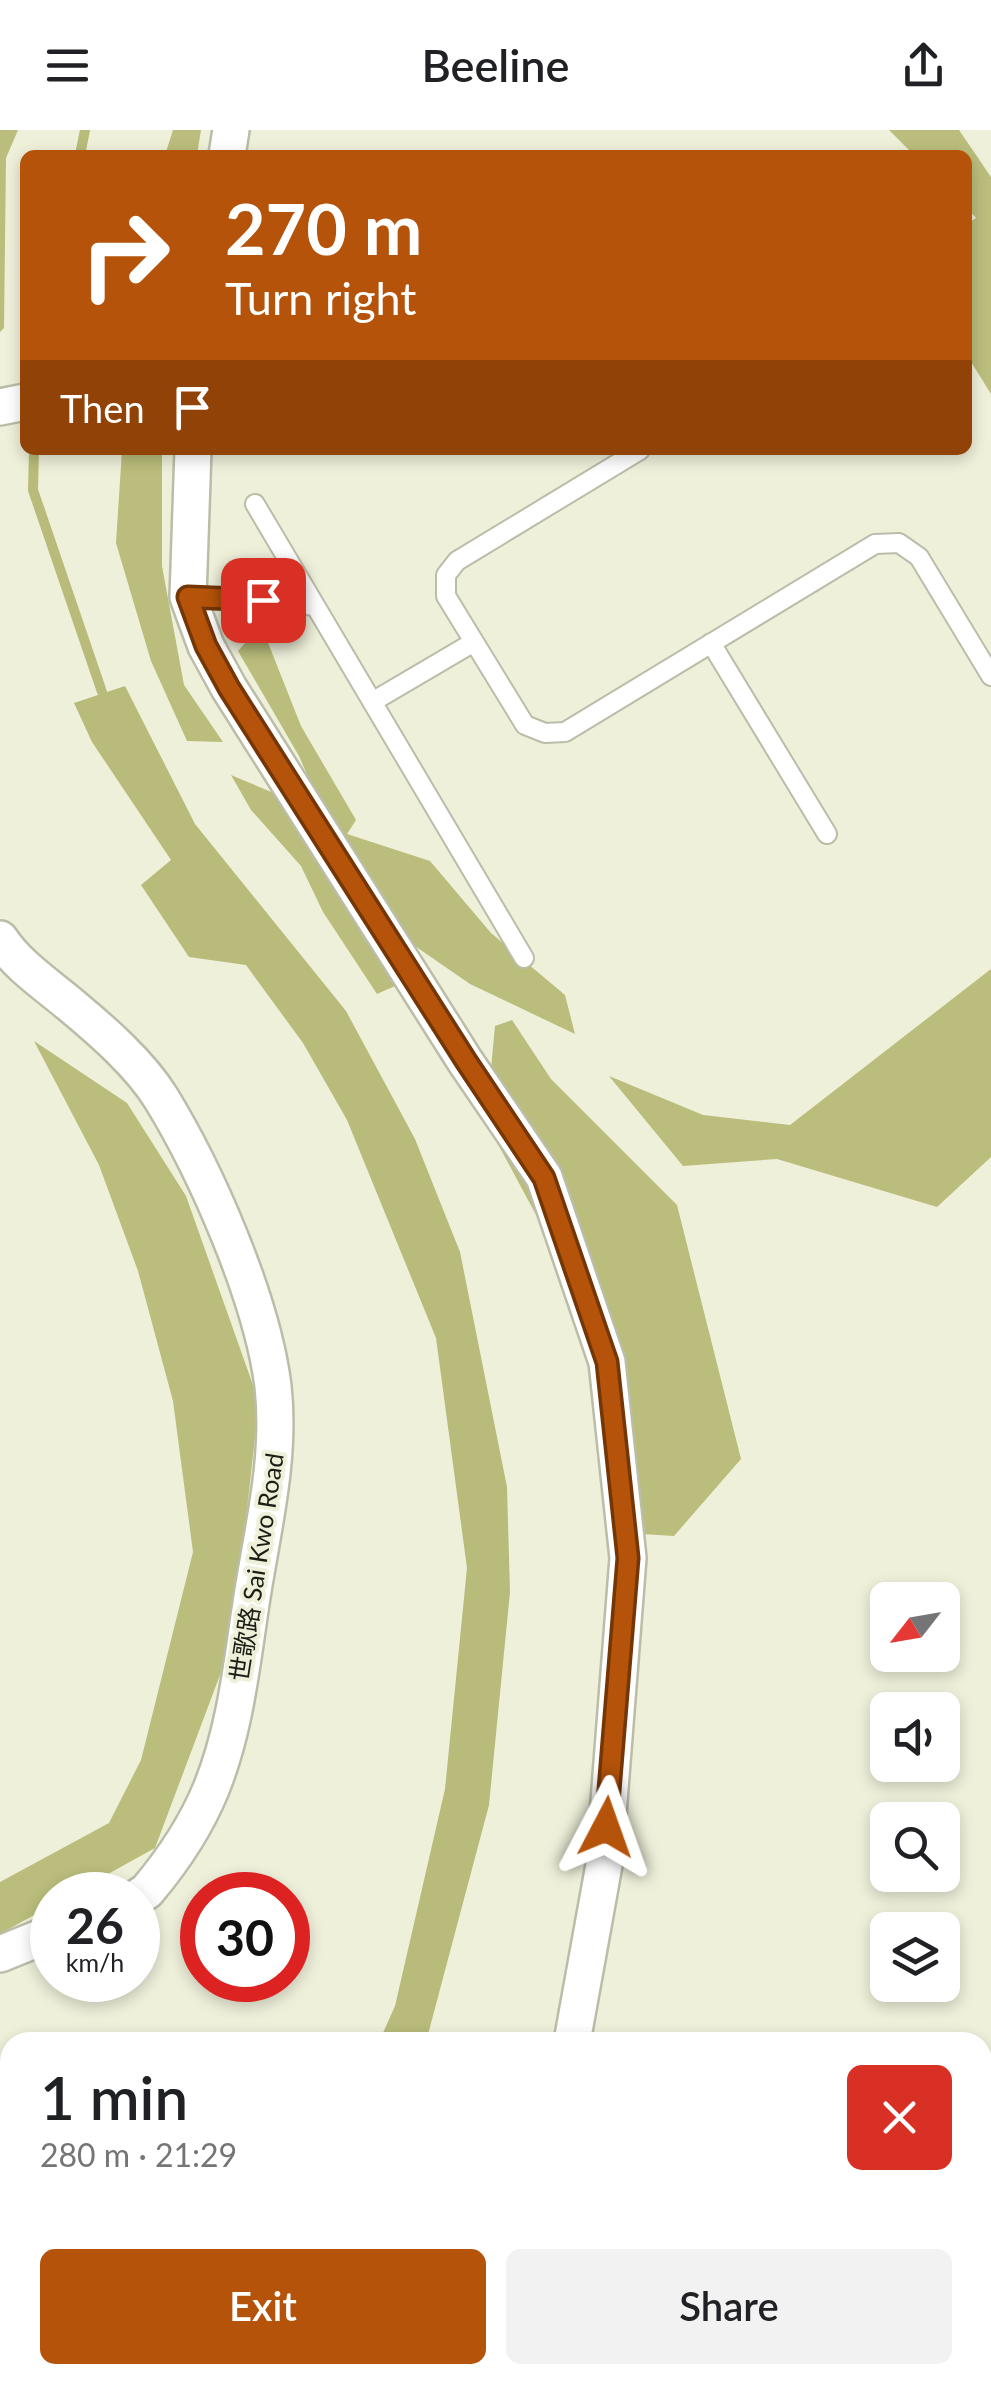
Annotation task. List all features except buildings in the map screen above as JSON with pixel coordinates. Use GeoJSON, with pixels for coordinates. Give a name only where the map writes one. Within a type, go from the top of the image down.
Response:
{"type":"FeatureCollection","features":[{"type":"Feature","properties":{"kind":"street"},"geometry":{"type":"LineString","coordinates":[[193,455],[188,597],[206,646],[455,1045],[544,1178],[607,1362],[628,1558],[604,1865],[574,2032]]}},
{"type":"Feature","properties":{"kind":"street","name":"世歌路 Sai Kwo Road"},"geometry":{"type":"LineString","coordinates":[[0,939],[159,1094],[187,1144],[256,1308],[272,1386],[276,1451],[232,1726],[212,1787],[190,1836],[160,1874]]}},
{"type":"Feature","properties":{"kind":"street"},"geometry":{"type":"LineString","coordinates":[[0,1954],[30,1942]]}},
{"type":"Feature","properties":{"kind":"lane"},"geometry":{"type":"LineString","coordinates":[[632,455],[456,560],[446,575],[446,596],[525,725],[546,733],[564,732],[875,544],[899,543],[918,557],[991,676]]}},
{"type":"Feature","properties":{"kind":"lane"},"geometry":{"type":"LineString","coordinates":[[254,504],[524,958]]}},
{"type":"Feature","properties":{"kind":"lane"},"geometry":{"type":"LineString","coordinates":[[188,597],[315,606]]}},
{"type":"Feature","properties":{"kind":"lane"},"geometry":{"type":"LineString","coordinates":[[372,702],[474,642]]}},
{"type":"Feature","properties":{"kind":"lane"},"geometry":{"type":"LineString","coordinates":[[711,643],[827,834]]}},
{"type":"Feature","properties":{"kind":"shaded area"},"geometry":{"type":"Polygon","coordinates":[[[0,130],[18,130],[6,158],[4,328],[0,332],[0,130]]]}},
{"type":"Feature","properties":{"kind":"shaded area"},"geometry":{"type":"Polygon","coordinates":[[[173,130],[201,130],[198,150],[167,150],[173,130]]]}},
{"type":"Feature","properties":{"kind":"shaded area"},"geometry":{"type":"Polygon","coordinates":[[[889,130],[959,130],[991,177],[991,394],[972,363],[972,220],[976,218],[972,214],[972,150],[909,150],[889,130]]]}},
{"type":"Feature","properties":{"kind":"shaded area"},"geometry":{"type":"Polygon","coordinates":[[[122,455],[162,455],[162,566],[184,685],[223,742],[187,741],[151,661],[116,543],[122,455]]]}},
{"type":"Feature","properties":{"kind":"shaded area"},"geometry":{"type":"Polygon","coordinates":[[[261,625],[301,726],[356,820],[347,834],[430,861],[491,933],[565,995],[575,1034],[470,984],[399,935],[330,828],[299,756],[238,651],[261,625]]]}},
{"type":"Feature","properties":{"kind":"shaded area"},"geometry":{"type":"Polygon","coordinates":[[[125,686],[195,824],[346,1011],[415,1139],[460,1252],[507,1487],[510,1592],[489,1805],[429,2032],[383,2032],[395,2006],[445,1789],[467,1568],[436,1338],[347,1120],[303,1043],[246,965],[189,957],[141,885],[171,860],[92,742],[74,703],[125,686]]]}},
{"type":"Feature","properties":{"kind":"shaded area"},"geometry":{"type":"Polygon","coordinates":[[[231,775],[281,796],[344,895],[395,986],[377,994],[323,912],[301,866],[251,810],[231,775]]]}},
{"type":"Feature","properties":{"kind":"shaded area"},"geometry":{"type":"Polygon","coordinates":[[[991,969],[991,1157],[937,1207],[777,1159],[683,1166],[609,1076],[703,1115],[790,1125],[991,969]]]}},
{"type":"Feature","properties":{"kind":"shaded area"},"geometry":{"type":"Polygon","coordinates":[[[512,1020],[551,1079],[677,1205],[741,1459],[674,1536],[626,1533],[630,1434],[579,1340],[555,1250],[486,1122],[495,1026],[512,1020]]]}},
{"type":"Feature","properties":{"kind":"shaded area"},"geometry":{"type":"Polygon","coordinates":[[[34,1041],[127,1103],[186,1196],[259,1402],[232,1643],[155,1848],[112,1872],[30,1872],[30,1917],[0,1934],[0,1882],[109,1823],[141,1760],[193,1552],[173,1401],[138,1271],[99,1165],[34,1041]]]}},
{"type":"Feature","properties":{"kind":"waterway"},"geometry":{"type":"LineString","coordinates":[[81,150],[85,130]]}},
{"type":"Feature","properties":{"kind":"waterway"},"geometry":{"type":"LineString","coordinates":[[34,455],[33,490],[102,692]]}},
{"type":"Feature","properties":{"kind":"route"},"geometry":{"type":"LineString","coordinates":[[263,600],[188,597],[206,646],[229,688],[544,1178],[607,1362],[628,1558],[606,1827]]}}]}
